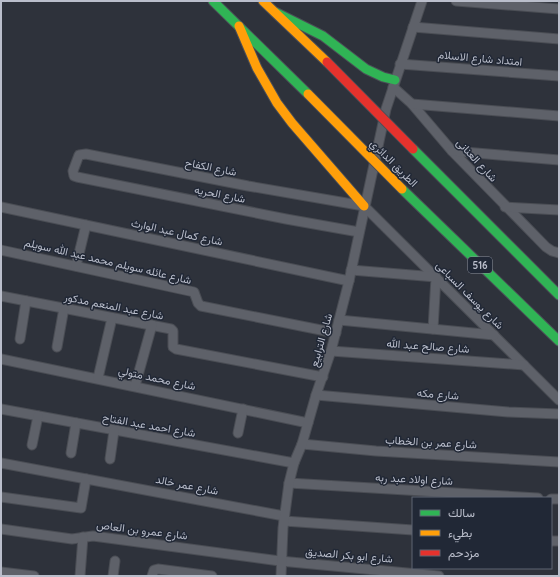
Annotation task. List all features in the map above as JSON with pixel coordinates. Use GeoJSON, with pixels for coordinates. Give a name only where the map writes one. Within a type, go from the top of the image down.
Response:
{"type":"FeatureCollection","features":[{"type":"Feature","properties":{"kind":"highway","name":"الطريق الدائري"},"geometry":{"type":"LineString","coordinates":[[213,1],[402,189],[559,340]]}},
{"type":"Feature","properties":{"kind":"highway"},"geometry":{"type":"LineString","coordinates":[[263,1],[327,62],[559,295]]}},
{"type":"Feature","properties":{"kind":"highway"},"geometry":{"type":"LineString","coordinates":[[275,12],[322,34],[337,45],[356,63],[394,84]]}},
{"type":"Feature","properties":{"kind":"highway"},"geometry":{"type":"LineString","coordinates":[[239,26],[257,68],[277,103],[292,123],[364,206]]}},
{"type":"Feature","properties":{"kind":"street","name":"شارع الترابيع"},"geometry":{"type":"LineString","coordinates":[[281,576],[280,561],[289,483],[294,463],[302,444],[336,333],[349,281],[386,109],[422,1]]}},
{"type":"Feature","properties":{"kind":"street"},"geometry":{"type":"LineString","coordinates":[[456,1],[559,9]]}},
{"type":"Feature","properties":{"kind":"street"},"geometry":{"type":"LineString","coordinates":[[413,27],[559,39]]}},
{"type":"Feature","properties":{"kind":"street","name":"امتداد شارع الاسلام"},"geometry":{"type":"LineString","coordinates":[[400,64],[559,76]]}},
{"type":"Feature","properties":{"kind":"street","name":"شارع العنانى"},"geometry":{"type":"LineString","coordinates":[[394,84],[452,151],[505,207],[546,247],[559,253]]}},
{"type":"Feature","properties":{"kind":"street"},"geometry":{"type":"LineString","coordinates":[[412,104],[559,116]]}},
{"type":"Feature","properties":{"kind":"street"},"geometry":{"type":"LineString","coordinates":[[452,151],[559,160]]}},
{"type":"Feature","properties":{"kind":"street","name":"شارع الكفاح"},"geometry":{"type":"LineString","coordinates":[[76,177],[73,174],[77,158],[82,154],[86,154],[255,188],[364,206]]}},
{"type":"Feature","properties":{"kind":"street","name":"شارع الحريه"},"geometry":{"type":"LineString","coordinates":[[76,177],[286,220],[359,232]]}},
{"type":"Feature","properties":{"kind":"street","name":"شارع يوسف السباعى"},"geometry":{"type":"LineString","coordinates":[[364,206],[559,400]]}},
{"type":"Feature","properties":{"kind":"street","name":"شارع كمال عبد الوارث"},"geometry":{"type":"LineString","coordinates":[[1,207],[349,281]]}},
{"type":"Feature","properties":{"kind":"street"},"geometry":{"type":"LineString","coordinates":[[505,207],[559,210]]}},
{"type":"Feature","properties":{"kind":"street"},"geometry":{"type":"LineString","coordinates":[[76,266],[86,225]]}},
{"type":"Feature","properties":{"kind":"street","name":"شارع عائله سويلم محمد عبد الله سويلم"},"geometry":{"type":"LineString","coordinates":[[1,250],[194,292],[198,303],[201,306],[336,333]]}},
{"type":"Feature","properties":{"kind":"street"},"geometry":{"type":"LineString","coordinates":[[351,270],[436,277],[433,329]]}},
{"type":"Feature","properties":{"kind":"street","name":"شارع عبد المنعم مدكور"},"geometry":{"type":"LineString","coordinates":[[1,296],[172,330],[173,347],[176,349],[323,376]]}},
{"type":"Feature","properties":{"kind":"street"},"geometry":{"type":"LineString","coordinates":[[20,340],[26,301]]}},
{"type":"Feature","properties":{"kind":"street"},"geometry":{"type":"LineString","coordinates":[[57,348],[64,308]]}},
{"type":"Feature","properties":{"kind":"street"},"geometry":{"type":"LineString","coordinates":[[98,378],[112,318]]}},
{"type":"Feature","properties":{"kind":"street"},"geometry":{"type":"LineString","coordinates":[[339,320],[494,335]]}},
{"type":"Feature","properties":{"kind":"street"},"geometry":{"type":"LineString","coordinates":[[135,386],[152,325]]}},
{"type":"Feature","properties":{"kind":"street","name":"شارع صالح عبد الله"},"geometry":{"type":"LineString","coordinates":[[331,351],[524,365]]}},
{"type":"Feature","properties":{"kind":"street","name":"شارع محمد متولي"},"geometry":{"type":"LineString","coordinates":[[1,359],[308,422]]}},
{"type":"Feature","properties":{"kind":"street","name":"شارع مكه"},"geometry":{"type":"LineString","coordinates":[[316,395],[508,412],[559,414]]}},
{"type":"Feature","properties":{"kind":"street"},"geometry":{"type":"LineString","coordinates":[[238,433],[244,409]]}},
{"type":"Feature","properties":{"kind":"street","name":"شارع احمد عبد الفتاح"},"geometry":{"type":"LineString","coordinates":[[1,410],[294,463]]}},
{"type":"Feature","properties":{"kind":"street"},"geometry":{"type":"LineString","coordinates":[[32,445],[38,416]]}},
{"type":"Feature","properties":{"kind":"street"},"geometry":{"type":"LineString","coordinates":[[71,453],[76,424]]}},
{"type":"Feature","properties":{"kind":"street"},"geometry":{"type":"LineString","coordinates":[[110,459],[114,431]]}},
{"type":"Feature","properties":{"kind":"street","name":"شارع عمر بن الخطاب"},"geometry":{"type":"LineString","coordinates":[[302,444],[369,451],[559,462]]}},
{"type":"Feature","properties":{"kind":"street","name":"شارع عمر خالد"},"geometry":{"type":"LineString","coordinates":[[1,463],[284,518],[412,530]]}},
{"type":"Feature","properties":{"kind":"street"},"geometry":{"type":"LineString","coordinates":[[1,497],[81,508],[86,479]]}},
{"type":"Feature","properties":{"kind":"street","name":"شارع اولاد عبد ربه"},"geometry":{"type":"LineString","coordinates":[[289,483],[521,497]]}},
{"type":"Feature","properties":{"kind":"street","name":"شارع عمرو بن العاص"},"geometry":{"type":"LineString","coordinates":[[1,529],[72,539],[93,536],[280,561]]}},
{"type":"Feature","properties":{"kind":"street"},"geometry":{"type":"LineString","coordinates":[[80,576],[83,537]]}},
{"type":"Feature","properties":{"kind":"street"},"geometry":{"type":"LineString","coordinates":[[113,576],[115,561]]}},
{"type":"Feature","properties":{"kind":"street","name":"شارع ابو بكر الصديق"},"geometry":{"type":"LineString","coordinates":[[280,561],[439,576]]}},
{"type":"Feature","properties":{"kind":"street"},"geometry":{"type":"LineString","coordinates":[[152,576],[154,570],[158,569],[212,576]]}},
{"type":"Feature","properties":{"kind":"street"},"geometry":{"type":"LineString","coordinates":[[1,572],[34,576]]}},
{"type":"Feature","properties":{"kind":"traffic: fast"},"geometry":{"type":"LineString","coordinates":[[213,1],[308,94]]}},
{"type":"Feature","properties":{"kind":"traffic: fast"},"geometry":{"type":"LineString","coordinates":[[275,12],[323,36],[366,69],[383,77],[395,80]]}},
{"type":"Feature","properties":{"kind":"traffic: fast"},"geometry":{"type":"LineString","coordinates":[[413,149],[559,295]]}},
{"type":"Feature","properties":{"kind":"traffic: fast"},"geometry":{"type":"LineString","coordinates":[[402,189],[559,341]]}},
{"type":"Feature","properties":{"kind":"traffic: slow"},"geometry":{"type":"LineString","coordinates":[[263,1],[327,62]]}},
{"type":"Feature","properties":{"kind":"traffic: slow"},"geometry":{"type":"LineString","coordinates":[[239,26],[257,68],[277,103],[292,123],[364,206]]}},
{"type":"Feature","properties":{"kind":"traffic: slow"},"geometry":{"type":"LineString","coordinates":[[308,94],[402,189]]}},
{"type":"Feature","properties":{"kind":"traffic: jam"},"geometry":{"type":"LineString","coordinates":[[327,62],[413,149]]}}]}
